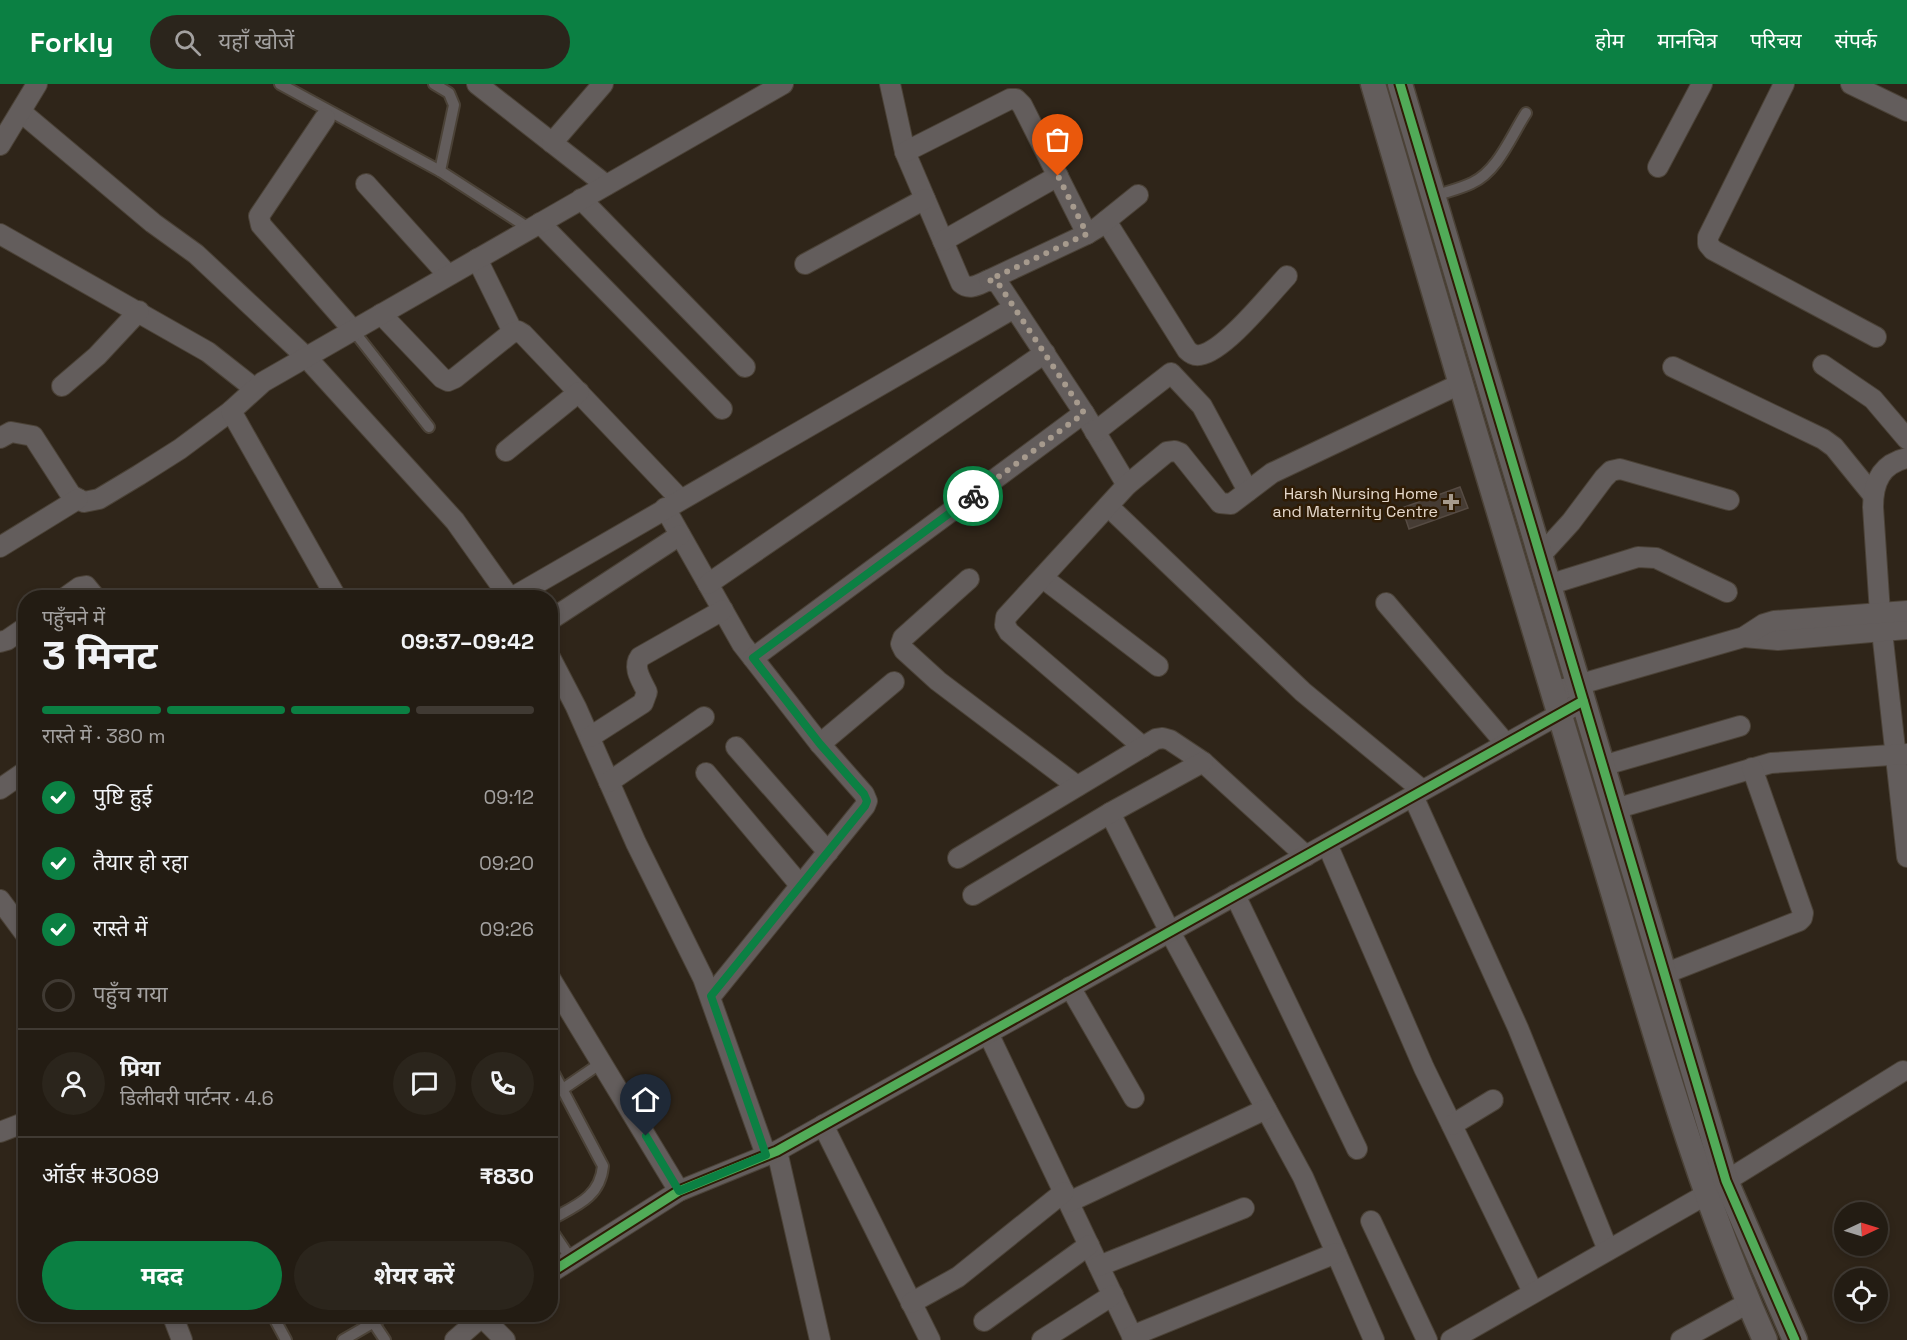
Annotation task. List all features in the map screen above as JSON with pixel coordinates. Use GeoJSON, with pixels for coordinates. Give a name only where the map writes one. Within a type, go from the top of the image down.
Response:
{"type":"FeatureCollection","features":[{"type":"Feature","properties":{"kind":"street"},"geometry":{"type":"LineString","coordinates":[[0,145],[37,84]]}},
{"type":"Feature","properties":{"kind":"street"},"geometry":{"type":"LineString","coordinates":[[477,84],[606,185]]}},
{"type":"Feature","properties":{"kind":"street"},"geometry":{"type":"LineString","coordinates":[[552,143],[603,84]]}},
{"type":"Feature","properties":{"kind":"street"},"geometry":{"type":"LineString","coordinates":[[0,438],[11,432],[33,436],[71,495],[84,502],[99,500],[180,449],[231,411],[262,382],[783,84]]}},
{"type":"Feature","properties":{"kind":"street"},"geometry":{"type":"LineString","coordinates":[[890,84],[905,152],[961,283],[965,287],[971,288],[1087,234],[1138,195]]}},
{"type":"Feature","properties":{"kind":"street"},"geometry":{"type":"LineString","coordinates":[[1373,84],[1691,1152],[1716,1188],[1795,1340]]}},
{"type":"Feature","properties":{"kind":"street"},"geometry":{"type":"LineString","coordinates":[[1400,84],[1664,974],[1716,1188],[1748,1303],[1765,1340]]}},
{"type":"Feature","properties":{"kind":"street"},"geometry":{"type":"LineString","coordinates":[[1658,167],[1702,84]]}},
{"type":"Feature","properties":{"kind":"street"},"geometry":{"type":"LineString","coordinates":[[1784,84],[1708,237],[1708,244],[1713,250],[1876,337]]}},
{"type":"Feature","properties":{"kind":"street"},"geometry":{"type":"LineString","coordinates":[[1851,84],[1905,106]]}},
{"type":"Feature","properties":{"kind":"street"},"geometry":{"type":"LineString","coordinates":[[905,152],[1010,99],[1016,99],[1022,105],[1087,234]]}},
{"type":"Feature","properties":{"kind":"street"},"geometry":{"type":"LineString","coordinates":[[21,111],[153,223],[196,254],[306,357],[455,521],[506,590]]}},
{"type":"Feature","properties":{"kind":"street"},"geometry":{"type":"LineString","coordinates":[[325,118],[259,216],[259,221],[353,330]]}},
{"type":"Feature","properties":{"kind":"street"},"geometry":{"type":"LineString","coordinates":[[943,241],[1058,176]]}},
{"type":"Feature","properties":{"kind":"street"},"geometry":{"type":"LineString","coordinates":[[366,184],[448,275]]}},
{"type":"Feature","properties":{"kind":"street"},"geometry":{"type":"LineString","coordinates":[[581,199],[745,367]]}},
{"type":"Feature","properties":{"kind":"street"},"geometry":{"type":"LineString","coordinates":[[805,264],[925,199]]}},
{"type":"Feature","properties":{"kind":"street"},"geometry":{"type":"LineString","coordinates":[[1106,221],[1187,350],[1192,354],[1200,355],[1225,341],[1287,276]]}},
{"type":"Feature","properties":{"kind":"street"},"geometry":{"type":"LineString","coordinates":[[535,226],[722,409]]}},
{"type":"Feature","properties":{"kind":"street"},"geometry":{"type":"LineString","coordinates":[[0,234],[208,352],[255,389]]}},
{"type":"Feature","properties":{"kind":"street"},"geometry":{"type":"LineString","coordinates":[[477,259],[513,332]]}},
{"type":"Feature","properties":{"kind":"street"},"geometry":{"type":"LineString","coordinates":[[989,280],[998,283],[1084,413],[1127,485]]}},
{"type":"Feature","properties":{"kind":"street"},"geometry":{"type":"LineString","coordinates":[[523,590],[1014,308]]}},
{"type":"Feature","properties":{"kind":"street"},"geometry":{"type":"LineString","coordinates":[[62,386],[97,356],[139,311]]}},
{"type":"Feature","properties":{"kind":"street"},"geometry":{"type":"LineString","coordinates":[[381,314],[442,378],[448,381],[455,378],[513,332],[518,331],[523,334],[579,392],[672,504],[680,535],[742,644],[820,744],[864,794],[867,801],[865,806],[711,996]]}},
{"type":"Feature","properties":{"kind":"street"},"geometry":{"type":"LineString","coordinates":[[708,584],[1045,353]]}},
{"type":"Feature","properties":{"kind":"street"},"geometry":{"type":"LineString","coordinates":[[1822,365],[1873,399],[1907,439]]}},
{"type":"Feature","properties":{"kind":"street"},"geometry":{"type":"LineString","coordinates":[[1673,367],[1823,439],[1834,447],[1873,495]]}},
{"type":"Feature","properties":{"kind":"street"},"geometry":{"type":"LineString","coordinates":[[1095,432],[1171,373],[1202,406],[1248,491]]}},
{"type":"Feature","properties":{"kind":"street"},"geometry":{"type":"LineString","coordinates":[[1143,747],[1009,632],[1005,625],[1006,617],[1127,485],[1167,452],[1180,453],[1220,503],[1231,504],[1272,473],[1462,383]]}},
{"type":"Feature","properties":{"kind":"street"},"geometry":{"type":"LineString","coordinates":[[506,450],[579,392]]}},
{"type":"Feature","properties":{"kind":"street"},"geometry":{"type":"LineString","coordinates":[[1472,418],[1496,410]]}},
{"type":"Feature","properties":{"kind":"street"},"geometry":{"type":"LineString","coordinates":[[231,411],[332,590]]}},
{"type":"Feature","properties":{"kind":"street"},"geometry":{"type":"LineString","coordinates":[[753,658],[1084,413]]}},
{"type":"Feature","properties":{"kind":"street"},"geometry":{"type":"LineString","coordinates":[[1902,457],[1882,473],[1873,495],[1881,622],[1901,754],[1907,857]]}},
{"type":"Feature","properties":{"kind":"street"},"geometry":{"type":"LineString","coordinates":[[1540,556],[1611,471],[1620,469],[1729,500]]}},
{"type":"Feature","properties":{"kind":"street"},"geometry":{"type":"LineString","coordinates":[[0,547],[78,499]]}},
{"type":"Feature","properties":{"kind":"street"},"geometry":{"type":"LineString","coordinates":[[1108,506],[1304,692],[1418,793],[1518,1028],[1608,1250]]}},
{"type":"Feature","properties":{"kind":"street"},"geometry":{"type":"LineString","coordinates":[[558,615],[680,535]]}},
{"type":"Feature","properties":{"kind":"street"},"geometry":{"type":"LineString","coordinates":[[1548,585],[1646,556],[1656,558],[1727,592]]}},
{"type":"Feature","properties":{"kind":"street"},"geometry":{"type":"LineString","coordinates":[[1043,578],[1158,666]]}},
{"type":"Feature","properties":{"kind":"street"},"geometry":{"type":"LineString","coordinates":[[969,579],[903,638],[901,644],[904,650],[938,681],[1077,786]]}},
{"type":"Feature","properties":{"kind":"street"},"geometry":{"type":"LineString","coordinates":[[76,590],[86,586],[89,590]]}},
{"type":"Feature","properties":{"kind":"street"},"geometry":{"type":"LineString","coordinates":[[1386,603],[1506,744]]}},
{"type":"Feature","properties":{"kind":"street"},"geometry":{"type":"LineString","coordinates":[[590,737],[643,703],[647,692],[636,668],[636,662],[640,657],[723,610]]}},
{"type":"Feature","properties":{"kind":"street"},"geometry":{"type":"LineString","coordinates":[[1881,622],[1907,611]]}},
{"type":"Feature","properties":{"kind":"street"},"geometry":{"type":"LineString","coordinates":[[558,1268],[679,1191],[771,1153],[823,1125],[1506,744],[1556,704],[1580,693],[1744,637],[1764,624],[1774,621],[1881,622],[1907,629]]}},
{"type":"Feature","properties":{"kind":"street"},"geometry":{"type":"LineString","coordinates":[[0,642],[18,632]]}},
{"type":"Feature","properties":{"kind":"street"},"geometry":{"type":"LineString","coordinates":[[558,673],[590,737],[636,843],[711,996],[771,1153],[820,1340]]}},
{"type":"Feature","properties":{"kind":"street"},"geometry":{"type":"LineString","coordinates":[[820,744],[894,682]]}},
{"type":"Feature","properties":{"kind":"street"},"geometry":{"type":"LineString","coordinates":[[609,782],[704,717]]}},
{"type":"Feature","properties":{"kind":"street"},"geometry":{"type":"LineString","coordinates":[[1602,766],[1740,726]]}},
{"type":"Feature","properties":{"kind":"street"},"geometry":{"type":"LineString","coordinates":[[958,858],[1156,739],[1163,738],[1170,740],[1203,762],[1306,856]]}},
{"type":"Feature","properties":{"kind":"street"},"geometry":{"type":"LineString","coordinates":[[736,747],[828,852]]}},
{"type":"Feature","properties":{"kind":"street"},"geometry":{"type":"LineString","coordinates":[[1615,809],[1772,763],[1901,754]]}},
{"type":"Feature","properties":{"kind":"street"},"geometry":{"type":"LineString","coordinates":[[973,895],[1110,813],[1203,762]]}},
{"type":"Feature","properties":{"kind":"street"},"geometry":{"type":"LineString","coordinates":[[1664,974],[1802,918],[1803,913],[1752,768]]}},
{"type":"Feature","properties":{"kind":"street"},"geometry":{"type":"LineString","coordinates":[[705,773],[800,885]]}},
{"type":"Feature","properties":{"kind":"street"},"geometry":{"type":"LineString","coordinates":[[0,789],[18,777]]}},
{"type":"Feature","properties":{"kind":"street"},"geometry":{"type":"LineString","coordinates":[[1110,813],[1170,932],[1303,1177],[1374,1340]]}},
{"type":"Feature","properties":{"kind":"street"},"geometry":{"type":"LineString","coordinates":[[1327,844],[1424,1068],[1533,1292]]}},
{"type":"Feature","properties":{"kind":"street"},"geometry":{"type":"LineString","coordinates":[[1235,895],[1357,1149]]}},
{"type":"Feature","properties":{"kind":"street"},"geometry":{"type":"LineString","coordinates":[[0,900],[18,924]]}},
{"type":"Feature","properties":{"kind":"street"},"geometry":{"type":"LineString","coordinates":[[1070,987],[1134,1098]]}},
{"type":"Feature","properties":{"kind":"street"},"geometry":{"type":"LineString","coordinates":[[558,991],[679,1191]]}},
{"type":"Feature","properties":{"kind":"street"},"geometry":{"type":"LineString","coordinates":[[988,1033],[1113,1295],[1128,1337],[1336,1253]]}},
{"type":"Feature","properties":{"kind":"street"},"geometry":{"type":"LineString","coordinates":[[1451,1340],[1716,1188],[1903,1071]]}},
{"type":"Feature","properties":{"kind":"street"},"geometry":{"type":"LineString","coordinates":[[1452,1125],[1493,1100]]}},
{"type":"Feature","properties":{"kind":"street"},"geometry":{"type":"LineString","coordinates":[[911,1303],[958,1277],[1066,1197],[1266,1109]]}},
{"type":"Feature","properties":{"kind":"street"},"geometry":{"type":"LineString","coordinates":[[0,1132],[18,1125]]}},
{"type":"Feature","properties":{"kind":"street"},"geometry":{"type":"LineString","coordinates":[[823,1125],[930,1340]]}},
{"type":"Feature","properties":{"kind":"street"},"geometry":{"type":"LineString","coordinates":[[1099,1266],[1244,1208]]}},
{"type":"Feature","properties":{"kind":"street"},"geometry":{"type":"LineString","coordinates":[[1371,1221],[1427,1340]]}},
{"type":"Feature","properties":{"kind":"street"},"geometry":{"type":"LineString","coordinates":[[984,1321],[1089,1245]]}},
{"type":"Feature","properties":{"kind":"street"},"geometry":{"type":"LineString","coordinates":[[1042,1340],[1113,1295]]}},
{"type":"Feature","properties":{"kind":"street"},"geometry":{"type":"LineString","coordinates":[[1681,1340],[1748,1303]]}},
{"type":"Feature","properties":{"kind":"street"},"geometry":{"type":"LineString","coordinates":[[175,1322],[182,1340]]}},
{"type":"Feature","properties":{"kind":"street"},"geometry":{"type":"LineString","coordinates":[[455,1340],[475,1322]]}},
{"type":"Feature","properties":{"kind":"street"},"geometry":{"type":"LineString","coordinates":[[489,1322],[505,1340]]}},
{"type":"Feature","properties":{"kind":"lane"},"geometry":{"type":"LineString","coordinates":[[280,84],[440,171],[535,226]]}},
{"type":"Feature","properties":{"kind":"lane"},"geometry":{"type":"LineString","coordinates":[[434,84],[449,93],[454,105],[440,171]]}},
{"type":"Feature","properties":{"kind":"lane"},"geometry":{"type":"LineString","coordinates":[[1432,197],[1473,183],[1484,175],[1493,165],[1526,113]]}},
{"type":"Feature","properties":{"kind":"lane"},"geometry":{"type":"LineString","coordinates":[[353,330],[429,427]]}},
{"type":"Feature","properties":{"kind":"lane"},"geometry":{"type":"LineString","coordinates":[[562,1089],[601,1063]]}},
{"type":"Feature","properties":{"kind":"lane"},"geometry":{"type":"LineString","coordinates":[[558,1081],[603,1166],[602,1180],[596,1190],[586,1199],[558,1215]]}},
{"type":"Feature","properties":{"kind":"lane"},"geometry":{"type":"LineString","coordinates":[[558,1239],[572,1259]]}},
{"type":"Feature","properties":{"kind":"lane"},"geometry":{"type":"LineString","coordinates":[[276,1322],[286,1340]]}},
{"type":"Feature","properties":{"kind":"lane"},"geometry":{"type":"LineString","coordinates":[[343,1340],[373,1322],[385,1340]]}},
{"type":"Feature","properties":{"kind":"building"},"geometry":{"type":"Polygon","coordinates":[[[1460,487],[1468,508],[1409,529],[1402,508],[1460,487]]]}},
{"type":"Feature","properties":{"kind":"cycle path"},"geometry":{"type":"LineString","coordinates":[[1400,84],[1726,1181],[1795,1340]]}},
{"type":"Feature","properties":{"kind":"cycle path"},"geometry":{"type":"LineString","coordinates":[[558,1268],[679,1191],[777,1151],[1583,701]]}},
{"type":"Feature","properties":{"kind":"way so far"},"geometry":{"type":"LineString","coordinates":[[973,496],[1084,413],[998,283],[989,280],[1087,234],[1058,176]]}},
{"type":"Feature","properties":{"kind":"place","name":"Harsh Nursing Home and Maternity Centre"},"geometry":{"type":"Point","coordinates":[1451,502]}},
{"type":"Feature","properties":{"kind":"route"},"geometry":{"type":"LineString","coordinates":[[646,1136],[679,1191],[766,1155],[711,996],[867,801],[864,794],[820,744],[753,658],[973,496]]}}]}
